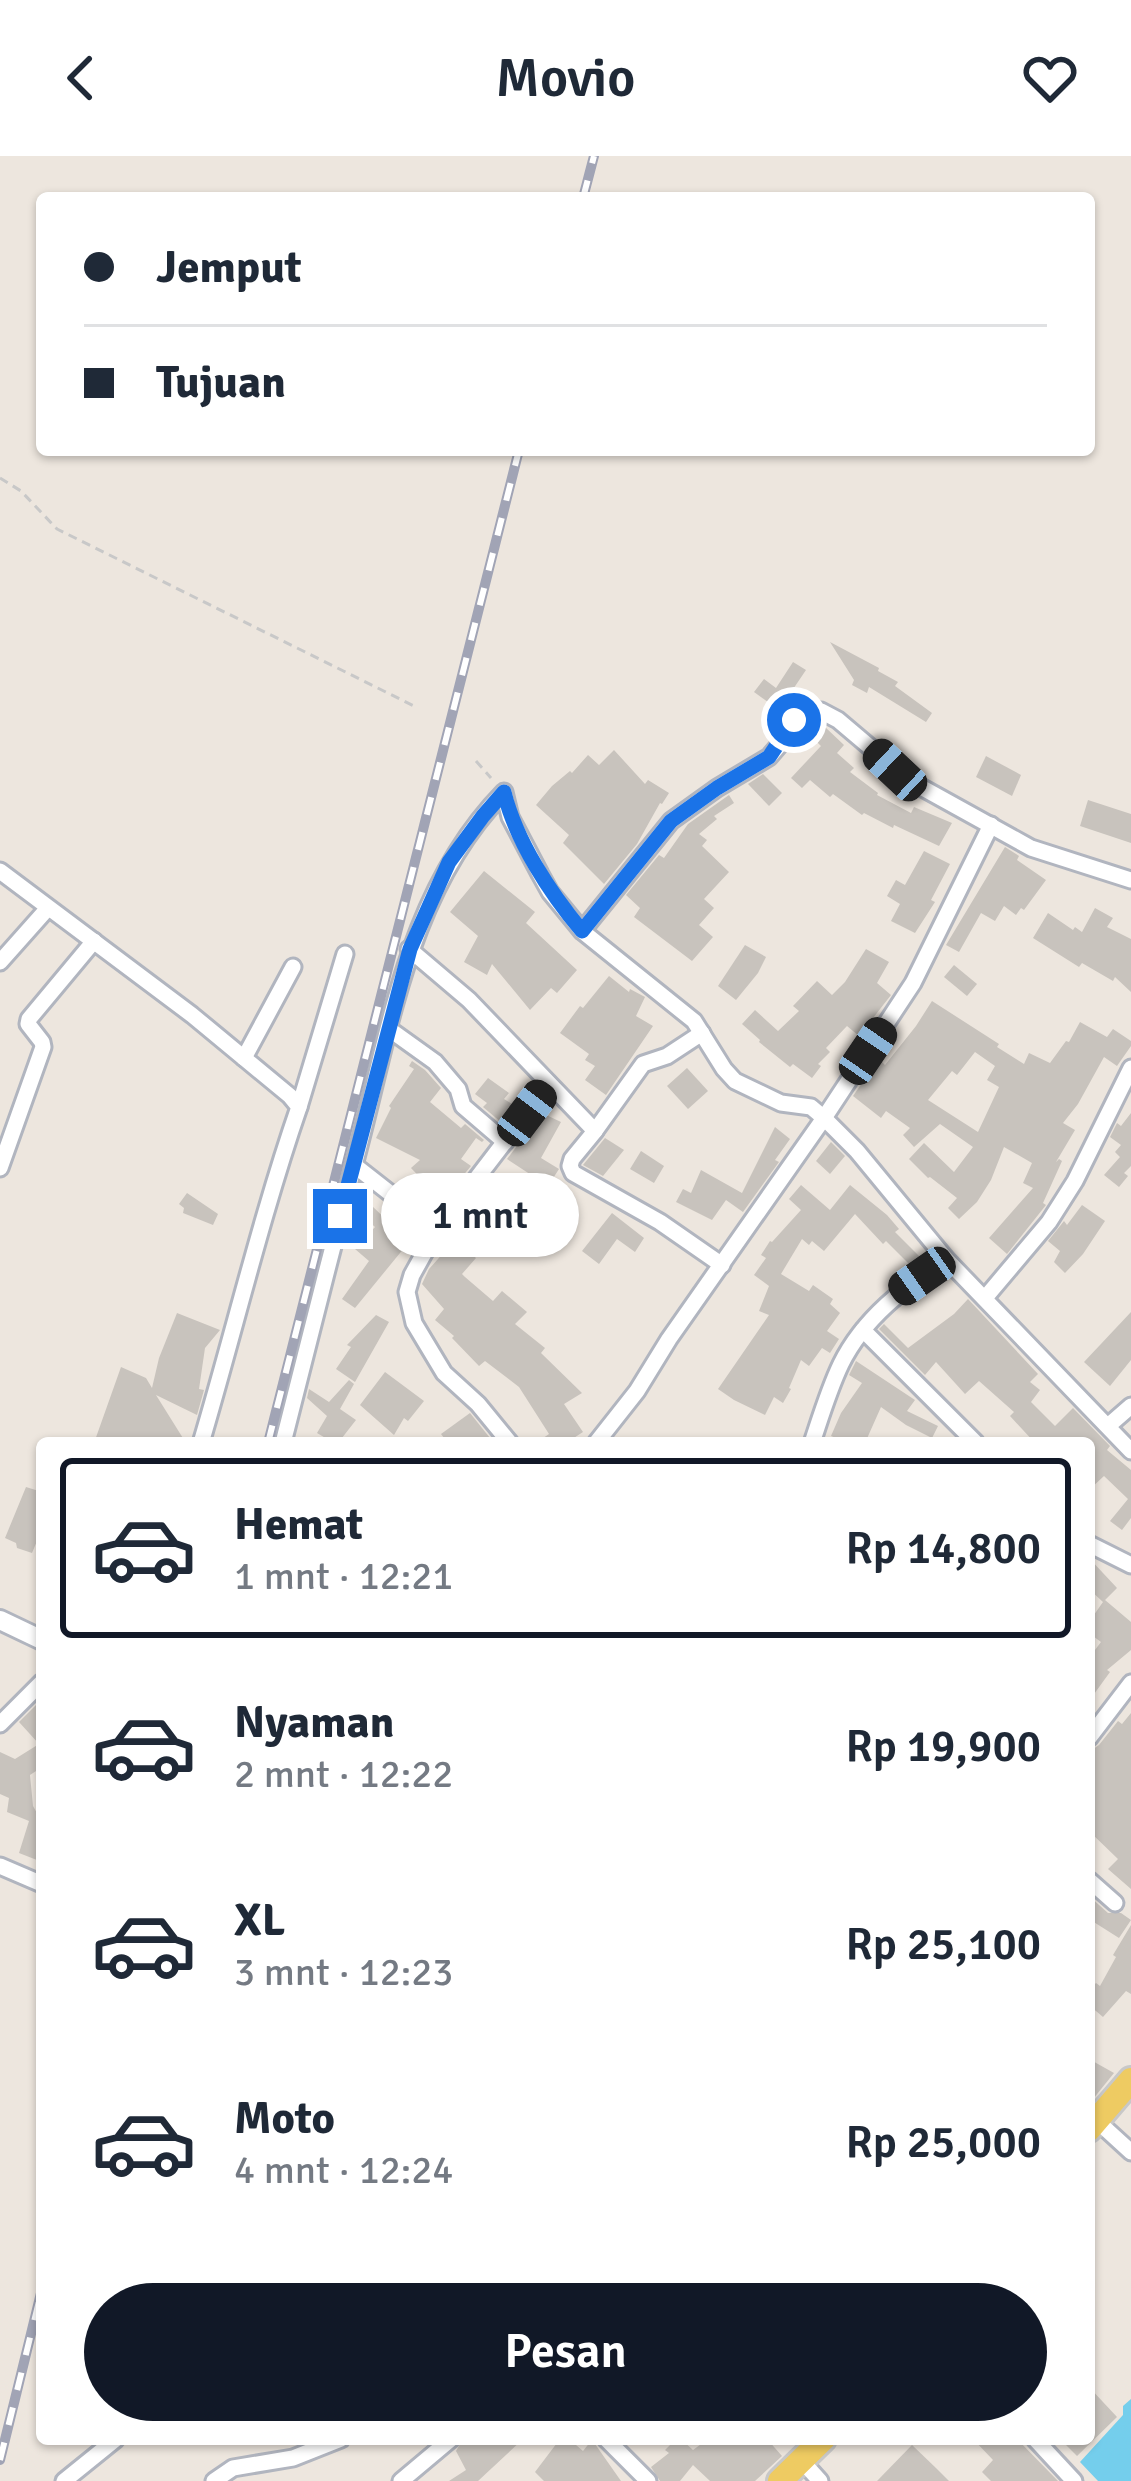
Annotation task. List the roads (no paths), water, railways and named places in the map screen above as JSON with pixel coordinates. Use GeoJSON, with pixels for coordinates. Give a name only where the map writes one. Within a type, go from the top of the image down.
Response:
{"type":"FeatureCollection","features":[{"type":"Feature","properties":{"kind":"main road"},"geometry":{"type":"LineString","coordinates":[[1095,2118],[1131,2080]]}},
{"type":"Feature","properties":{"kind":"main road"},"geometry":{"type":"LineString","coordinates":[[780,2481],[818,2445]]}},
{"type":"Feature","properties":{"kind":"street"},"geometry":{"type":"LineString","coordinates":[[582,931],[671,821],[769,757],[794,720],[808,711],[821,711],[838,720],[910,781],[1031,848],[1131,880]]}},
{"type":"Feature","properties":{"kind":"street"},"geometry":{"type":"LineString","coordinates":[[285,1437],[410,949],[449,862],[504,792],[510,818],[550,892],[582,931],[687,1016],[735,1081],[781,1103],[811,1107],[824,1118],[946,1258],[1131,1451]]}},
{"type":"Feature","properties":{"kind":"street"},"geometry":{"type":"LineString","coordinates":[[601,1437],[637,1391],[913,983],[991,825]]}},
{"type":"Feature","properties":{"kind":"street"},"geometry":{"type":"LineString","coordinates":[[0,871],[244,1058],[299,1107]]}},
{"type":"Feature","properties":{"kind":"street"},"geometry":{"type":"LineString","coordinates":[[0,962],[48,908]]}},
{"type":"Feature","properties":{"kind":"street"},"geometry":{"type":"LineString","coordinates":[[0,1168],[43,1047],[29,1019],[94,941]]}},
{"type":"Feature","properties":{"kind":"street"},"geometry":{"type":"LineString","coordinates":[[410,949],[469,1000],[596,1131]]}},
{"type":"Feature","properties":{"kind":"street"},"geometry":{"type":"LineString","coordinates":[[203,1437],[345,954]]}},
{"type":"Feature","properties":{"kind":"street"},"geometry":{"type":"LineString","coordinates":[[244,1058],[293,967]]}},
{"type":"Feature","properties":{"kind":"street"},"geometry":{"type":"LineString","coordinates":[[389,1029],[436,1062],[458,1089],[463,1106],[505,1142]]}},
{"type":"Feature","properties":{"kind":"street"},"geometry":{"type":"LineString","coordinates":[[702,1033],[667,1056],[643,1064],[570,1166],[573,1173],[660,1222],[722,1265]]}},
{"type":"Feature","properties":{"kind":"street"},"geometry":{"type":"LineString","coordinates":[[985,1298],[1076,1181],[1131,1068]]}},
{"type":"Feature","properties":{"kind":"street"},"geometry":{"type":"LineString","coordinates":[[505,1437],[444,1373],[409,1311],[406,1292],[437,1230],[549,1084]]}},
{"type":"Feature","properties":{"kind":"street"},"geometry":{"type":"LineString","coordinates":[[354,1165],[437,1230]]}},
{"type":"Feature","properties":{"kind":"street"},"geometry":{"type":"LineString","coordinates":[[814,1437],[842,1363],[863,1330],[898,1292],[946,1258]]}},
{"type":"Feature","properties":{"kind":"street"},"geometry":{"type":"LineString","coordinates":[[863,1330],[970,1437]]}},
{"type":"Feature","properties":{"kind":"street"},"geometry":{"type":"LineString","coordinates":[[1108,1426],[1131,1406]]}},
{"type":"Feature","properties":{"kind":"street"},"geometry":{"type":"LineString","coordinates":[[1095,1547],[1131,1565]]}},
{"type":"Feature","properties":{"kind":"street"},"geometry":{"type":"LineString","coordinates":[[0,1620],[36,1637]]}},
{"type":"Feature","properties":{"kind":"street"},"geometry":{"type":"LineString","coordinates":[[1095,1730],[1131,1683]]}},
{"type":"Feature","properties":{"kind":"street"},"geometry":{"type":"LineString","coordinates":[[0,1724],[36,1688]]}},
{"type":"Feature","properties":{"kind":"street"},"geometry":{"type":"LineString","coordinates":[[0,1866],[36,1881]]}},
{"type":"Feature","properties":{"kind":"street"},"geometry":{"type":"LineString","coordinates":[[1095,1885],[1115,1903]]}},
{"type":"Feature","properties":{"kind":"street"},"geometry":{"type":"LineString","coordinates":[[1095,2123],[1131,2152]]}},
{"type":"Feature","properties":{"kind":"street"},"geometry":{"type":"LineString","coordinates":[[64,2481],[109,2445]]}},
{"type":"Feature","properties":{"kind":"street"},"geometry":{"type":"LineString","coordinates":[[214,2481],[233,2468],[293,2458],[326,2445]]}},
{"type":"Feature","properties":{"kind":"street"},"geometry":{"type":"LineString","coordinates":[[401,2481],[444,2445]]}},
{"type":"Feature","properties":{"kind":"street"},"geometry":{"type":"LineString","coordinates":[[612,2445],[648,2481]]}},
{"type":"Feature","properties":{"kind":"street"},"geometry":{"type":"LineString","coordinates":[[1041,2445],[1074,2481]]}},
{"type":"Feature","properties":{"kind":"street"},"geometry":{"type":"LineString","coordinates":[[802,2461],[820,2481]]}},
{"type":"Feature","properties":{"kind":"water"},"geometry":{"type":"Polygon","coordinates":[[[1131,2399],[1131,2481],[1098,2481],[1080,2462],[1123,2415],[1123,2406],[1131,2399]]]}},
{"type":"Feature","properties":{"kind":"railway"},"geometry":{"type":"LineString","coordinates":[[585,192],[594,156]]}},
{"type":"Feature","properties":{"kind":"railway"},"geometry":{"type":"LineString","coordinates":[[270,1437],[517,456]]}},
{"type":"Feature","properties":{"kind":"railway"},"geometry":{"type":"LineString","coordinates":[[0,2460],[36,2313]]}}]}
